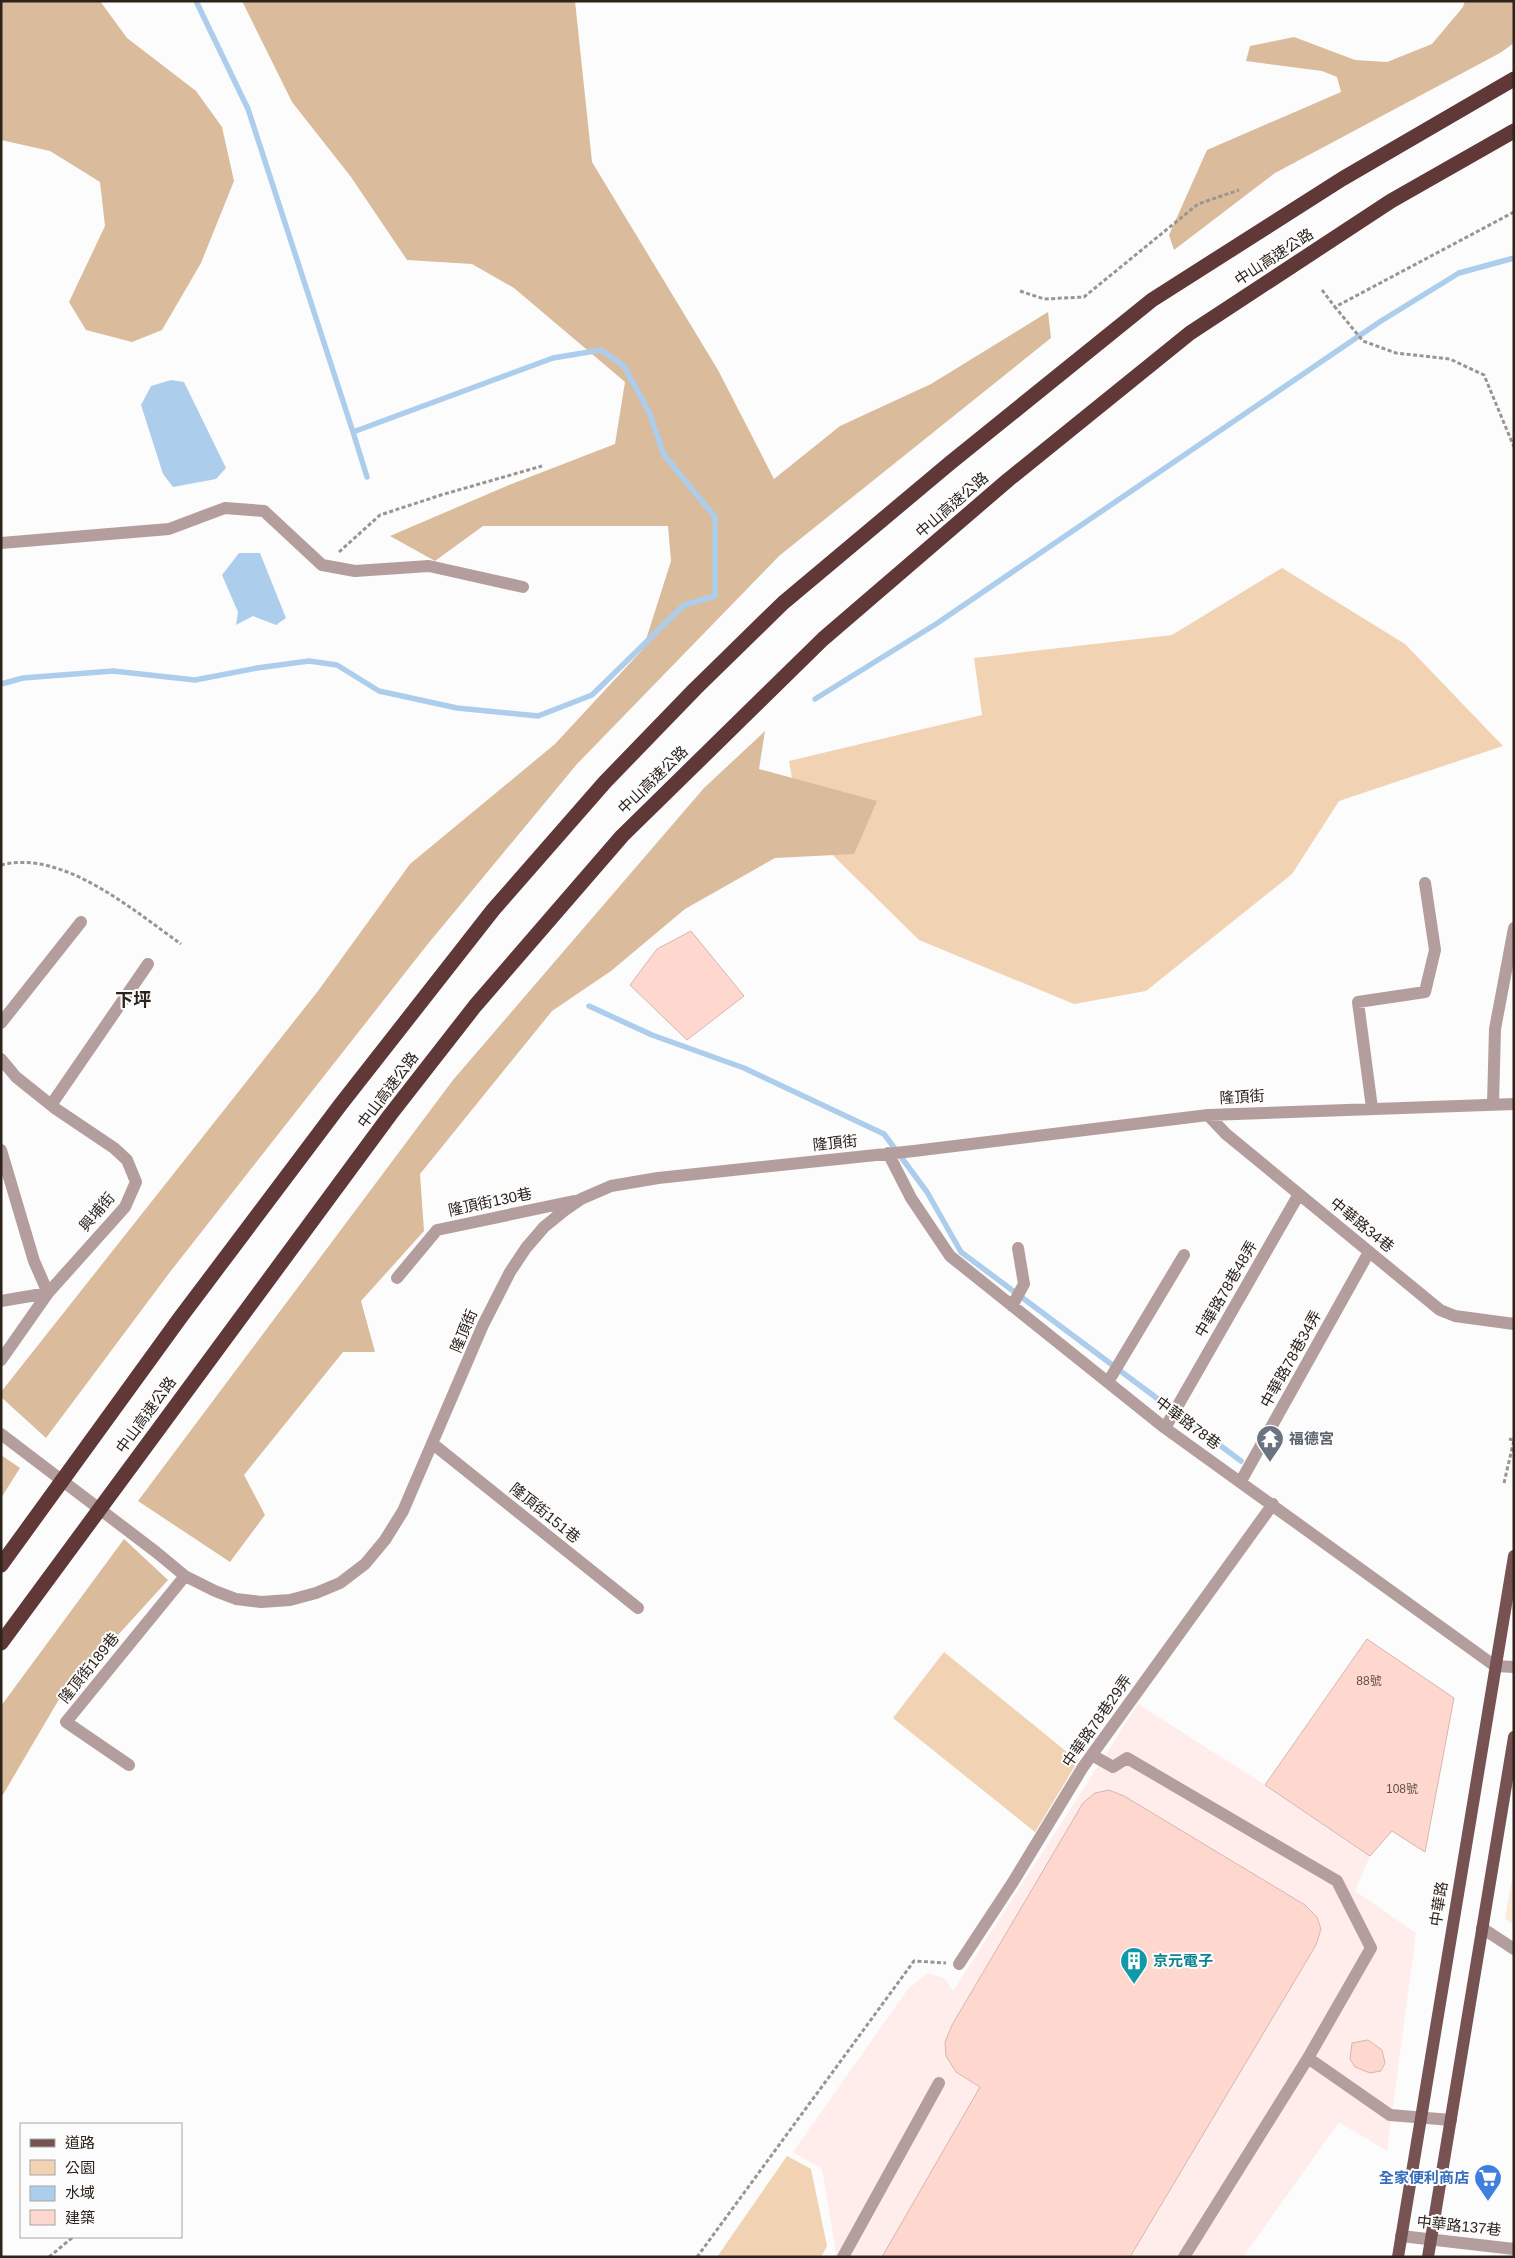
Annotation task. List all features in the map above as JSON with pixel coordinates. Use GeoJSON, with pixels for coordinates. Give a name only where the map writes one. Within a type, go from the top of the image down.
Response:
{"type":"FeatureCollection","features":[{"type":"Feature","properties":{"kind":"highway","name":"中山高速公路"},"geometry":{"type":"LineString","coordinates":[[1,1565],[216,1270],[341,1104],[493,910],[605,782],[702,682],[783,603],[950,463],[1152,300],[1342,179],[1514,79]]}},
{"type":"Feature","properties":{"kind":"highway","name":"中山高速公路"},"geometry":{"type":"LineString","coordinates":[[1,1643],[390,1115],[475,1006],[622,836],[823,639],[1008,480],[1190,333],[1391,201],[1514,132]]}},
{"type":"Feature","properties":{"kind":"main road","name":"中華路"},"geometry":{"type":"LineString","coordinates":[[1398,2257],[1513,1560]]}},
{"type":"Feature","properties":{"kind":"main road"},"geometry":{"type":"LineString","coordinates":[[1428,2257],[1514,1737]]}},
{"type":"Feature","properties":{"kind":"street"},"geometry":{"type":"LineString","coordinates":[[1,544],[169,528],[225,508],[264,511],[322,565],[355,571],[429,566],[523,587]]}},
{"type":"Feature","properties":{"kind":"street"},"geometry":{"type":"LineString","coordinates":[[1372,1108],[1358,1002],[1425,992],[1435,950],[1425,883]]}},
{"type":"Feature","properties":{"kind":"street"},"geometry":{"type":"LineString","coordinates":[[1,1024],[81,922]]}},
{"type":"Feature","properties":{"kind":"street"},"geometry":{"type":"LineString","coordinates":[[1493,1104],[1495,1029],[1514,928]]}},
{"type":"Feature","properties":{"kind":"street"},"geometry":{"type":"LineString","coordinates":[[51,1105],[148,964]]}},
{"type":"Feature","properties":{"kind":"street","name":"興埔街"},"geometry":{"type":"LineString","coordinates":[[1,1059],[16,1077],[51,1105],[114,1148],[128,1160],[136,1182],[125,1207],[48,1292],[1,1360]]}},
{"type":"Feature","properties":{"kind":"street","name":"隆頂街"},"geometry":{"type":"LineString","coordinates":[[1,1434],[185,1576],[229,1596],[261,1602],[290,1600],[316,1594],[340,1583],[365,1564],[385,1540],[402,1511],[483,1325],[510,1272],[526,1248],[544,1227],[581,1200],[611,1186],[658,1178],[888,1154],[1208,1115],[1514,1104]]}},
{"type":"Feature","properties":{"kind":"street","name":"中華路34巷"},"geometry":{"type":"LineString","coordinates":[[1208,1115],[1226,1134],[1440,1310],[1455,1316],[1514,1324]]}},
{"type":"Feature","properties":{"kind":"street"},"geometry":{"type":"LineString","coordinates":[[1,1150],[34,1262],[48,1292],[1,1301]]}},
{"type":"Feature","properties":{"kind":"street","name":"中華路78巷"},"geometry":{"type":"LineString","coordinates":[[888,1154],[911,1198],[950,1256],[1109,1381],[1165,1428],[1273,1504],[1495,1666]]}},
{"type":"Feature","properties":{"kind":"street","name":"中華路78巷48弄"},"geometry":{"type":"LineString","coordinates":[[1165,1428],[1299,1194]]}},
{"type":"Feature","properties":{"kind":"street","name":"隆頂街130巷"},"geometry":{"type":"LineString","coordinates":[[397,1278],[437,1230],[581,1200]]}},
{"type":"Feature","properties":{"kind":"street"},"geometry":{"type":"LineString","coordinates":[[1013,1305],[1024,1284],[1018,1248]]}},
{"type":"Feature","properties":{"kind":"street","name":"中華路78巷34弄"},"geometry":{"type":"LineString","coordinates":[[1241,1481],[1370,1252]]}},
{"type":"Feature","properties":{"kind":"street"},"geometry":{"type":"LineString","coordinates":[[1109,1381],[1184,1255]]}},
{"type":"Feature","properties":{"kind":"street","name":"隆頂街151巷"},"geometry":{"type":"LineString","coordinates":[[432,1444],[638,1608]]}},
{"type":"Feature","properties":{"kind":"street","name":"中華路78巷29弄"},"geometry":{"type":"LineString","coordinates":[[959,1964],[1013,1882],[1092,1754],[1273,1504]]}},
{"type":"Feature","properties":{"kind":"street","name":"隆頂街189巷"},"geometry":{"type":"LineString","coordinates":[[129,1765],[66,1722],[185,1576]]}},
{"type":"Feature","properties":{"kind":"street"},"geometry":{"type":"LineString","coordinates":[[1495,1666],[1514,1667]]}},
{"type":"Feature","properties":{"kind":"street"},"geometry":{"type":"LineString","coordinates":[[1092,1754],[1113,1768],[1127,1758],[1337,1881],[1370,1948],[1308,2058],[1184,2257]]}},
{"type":"Feature","properties":{"kind":"street"},"geometry":{"type":"LineString","coordinates":[[1482,1928],[1514,1949]]}},
{"type":"Feature","properties":{"kind":"street"},"geometry":{"type":"LineString","coordinates":[[1308,2058],[1390,2115],[1421,2116],[1451,2120]]}},
{"type":"Feature","properties":{"kind":"street"},"geometry":{"type":"LineString","coordinates":[[843,2257],[939,2083]]}},
{"type":"Feature","properties":{"kind":"street","name":"中華路137巷"},"geometry":{"type":"LineString","coordinates":[[1401,2236],[1514,2249]]}},
{"type":"Feature","properties":{"kind":"path"},"geometry":{"type":"LineString","coordinates":[[1020,291],[1044,299],[1084,298],[1198,204],[1239,190]]}},
{"type":"Feature","properties":{"kind":"path"},"geometry":{"type":"LineString","coordinates":[[1335,307],[1514,212]]}},
{"type":"Feature","properties":{"kind":"path"},"geometry":{"type":"LineString","coordinates":[[1322,290],[1363,341],[1396,353],[1450,358],[1484,374],[1514,447]]}},
{"type":"Feature","properties":{"kind":"path"},"geometry":{"type":"LineString","coordinates":[[309,553],[340,552],[380,515],[441,494],[542,466]]}},
{"type":"Feature","properties":{"kind":"path"},"geometry":{"type":"LineString","coordinates":[[1,865],[42,863],[96,885],[181,944]]}},
{"type":"Feature","properties":{"kind":"path"},"geometry":{"type":"LineString","coordinates":[[1504,1483],[1514,1440],[1510,1439]]}},
{"type":"Feature","properties":{"kind":"path"},"geometry":{"type":"LineString","coordinates":[[697,2257],[914,1961],[959,1964]]}},
{"type":"Feature","properties":{"kind":"path"},"geometry":{"type":"LineString","coordinates":[[49,2257],[72,2238]]}},
{"type":"Feature","properties":{"kind":"shaded area"},"geometry":{"type":"Polygon","coordinates":[[[1,1],[100,1],[127,38],[196,91],[222,127],[234,181],[201,263],[162,330],[132,342],[86,330],[69,302],[105,226],[100,182],[50,151],[1,140],[1,1]]]}},
{"type":"Feature","properties":{"kind":"shaded area"},"geometry":{"type":"Polygon","coordinates":[[[242,1],[575,1],[592,162],[718,370],[774,479],[840,426],[931,384],[1048,312],[1051,338],[779,556],[577,764],[427,945],[170,1272],[46,1438],[1,1397],[1,1392],[318,991],[410,864],[555,744],[643,649],[671,561],[668,526],[483,526],[435,561],[390,536],[509,485],[615,444],[625,382],[514,288],[472,264],[407,260],[351,177],[292,102],[242,1]]]}},
{"type":"Feature","properties":{"kind":"shaded area"},"geometry":{"type":"Polygon","coordinates":[[[1465,1],[1514,1],[1514,43],[1500,53],[1275,173],[1174,250],[1169,235],[1207,150],[1341,92],[1337,77],[1322,71],[1246,61],[1250,46],[1294,37],[1355,60],[1387,62],[1432,44],[1463,7],[1465,1]]]}},
{"type":"Feature","properties":{"kind":"shaded area"},"geometry":{"type":"Polygon","coordinates":[[[765,731],[759,769],[877,801],[854,854],[775,858],[685,909],[611,971],[552,1011],[420,1174],[424,1231],[361,1301],[375,1352],[343,1352],[244,1475],[265,1515],[230,1562],[138,1501],[453,1080],[704,788],[765,731]]]}},
{"type":"Feature","properties":{"kind":"shaded area"},"geometry":{"type":"Polygon","coordinates":[[[1,1455],[20,1468],[1,1498],[1,1455]]]}},
{"type":"Feature","properties":{"kind":"shaded area"},"geometry":{"type":"Polygon","coordinates":[[[124,1539],[168,1580],[58,1701],[1,1798],[1,1706],[124,1539]]]}},
{"type":"Feature","properties":{"kind":"shaded area"},"geometry":{"type":"Polygon","coordinates":[[[1138,1704],[1265,1785],[1370,1856],[1355,1891],[1416,1933],[1387,2151],[1339,2122],[1243,2257],[834,2257],[836,2252],[822,2169],[793,2152],[908,1989],[928,1973],[944,1978],[953,1991],[1138,1704]]]}},
{"type":"Feature","properties":{"kind":"shaded area"},"geometry":{"type":"Polygon","coordinates":[[[1514,1867],[1514,1925],[1505,1919],[1514,1867]]]}},
{"type":"Feature","properties":{"kind":"green space"},"geometry":{"type":"Polygon","coordinates":[[[1282,568],[1405,644],[1503,746],[1339,801],[1292,874],[1146,991],[1074,1004],[919,940],[800,823],[789,761],[982,715],[974,658],[1172,635],[1282,568]]]}},
{"type":"Feature","properties":{"kind":"green space"},"geometry":{"type":"Polygon","coordinates":[[[944,1652],[1078,1761],[1035,1832],[893,1718],[944,1652]]]}},
{"type":"Feature","properties":{"kind":"green space"},"geometry":{"type":"Polygon","coordinates":[[[787,2156],[811,2169],[827,2246],[821,2257],[717,2257],[787,2156]]]}},
{"type":"Feature","properties":{"kind":"water"},"geometry":{"type":"Polygon","coordinates":[[[171,380],[184,382],[226,468],[216,479],[173,487],[163,474],[141,405],[151,386],[171,380]]]}},
{"type":"Feature","properties":{"kind":"water"},"geometry":{"type":"Polygon","coordinates":[[[239,553],[260,553],[286,618],[276,625],[253,616],[236,625],[238,612],[222,575],[239,553]]]}},
{"type":"Feature","properties":{"kind":"building"},"geometry":{"type":"Polygon","coordinates":[[[691,931],[744,996],[687,1040],[630,985],[657,949],[691,931]]]}},
{"type":"Feature","properties":{"kind":"building"},"geometry":{"type":"Polygon","coordinates":[[[1367,1639],[1454,1698],[1425,1852],[1392,1831],[1370,1856],[1265,1785],[1367,1639]]]}},
{"type":"Feature","properties":{"kind":"building","name":"京元電子"},"geometry":{"type":"Polygon","coordinates":[[[1109,1790],[1124,1796],[1305,1905],[1317,1917],[1321,1929],[1316,1945],[1130,2257],[882,2257],[980,2087],[956,2072],[946,2056],[945,2042],[952,2025],[1083,1803],[1095,1793],[1109,1790]]]}},
{"type":"Feature","properties":{"kind":"building"},"geometry":{"type":"Polygon","coordinates":[[[1368,2040],[1382,2050],[1385,2063],[1381,2071],[1370,2073],[1355,2067],[1350,2059],[1352,2043],[1368,2040]]]}},
{"type":"Feature","properties":{"kind":"waterway"},"geometry":{"type":"LineString","coordinates":[[1,684],[23,678],[113,671],[195,680],[257,668],[309,661],[337,665],[379,691],[457,708],[538,716],[592,695],[684,605],[715,596],[715,517],[664,455],[649,412],[624,366],[601,350],[553,358],[353,432],[248,109],[196,1]]}},
{"type":"Feature","properties":{"kind":"waterway"},"geometry":{"type":"LineString","coordinates":[[815,699],[936,624],[1381,321],[1459,273],[1514,258]]}},
{"type":"Feature","properties":{"kind":"waterway"},"geometry":{"type":"LineString","coordinates":[[353,432],[367,477]]}},
{"type":"Feature","properties":{"kind":"waterway"},"geometry":{"type":"LineString","coordinates":[[589,1006],[652,1035],[744,1068],[884,1134],[927,1192],[961,1252],[1241,1461]]}},
{"type":"Feature","properties":{"kind":"place","name":"福德宮"},"geometry":{"type":"Point","coordinates":[1270,1463]}},
{"type":"Feature","properties":{"kind":"place","name":"京元電子"},"geometry":{"type":"Point","coordinates":[1134,1985]}},
{"type":"Feature","properties":{"kind":"place","name":"全家便利商店"},"geometry":{"type":"Point","coordinates":[1488,2202]}},
{"type":"Feature","properties":{"kind":"district","name":"下坪"},"geometry":{"type":"Point","coordinates":[133,1000]}}]}
